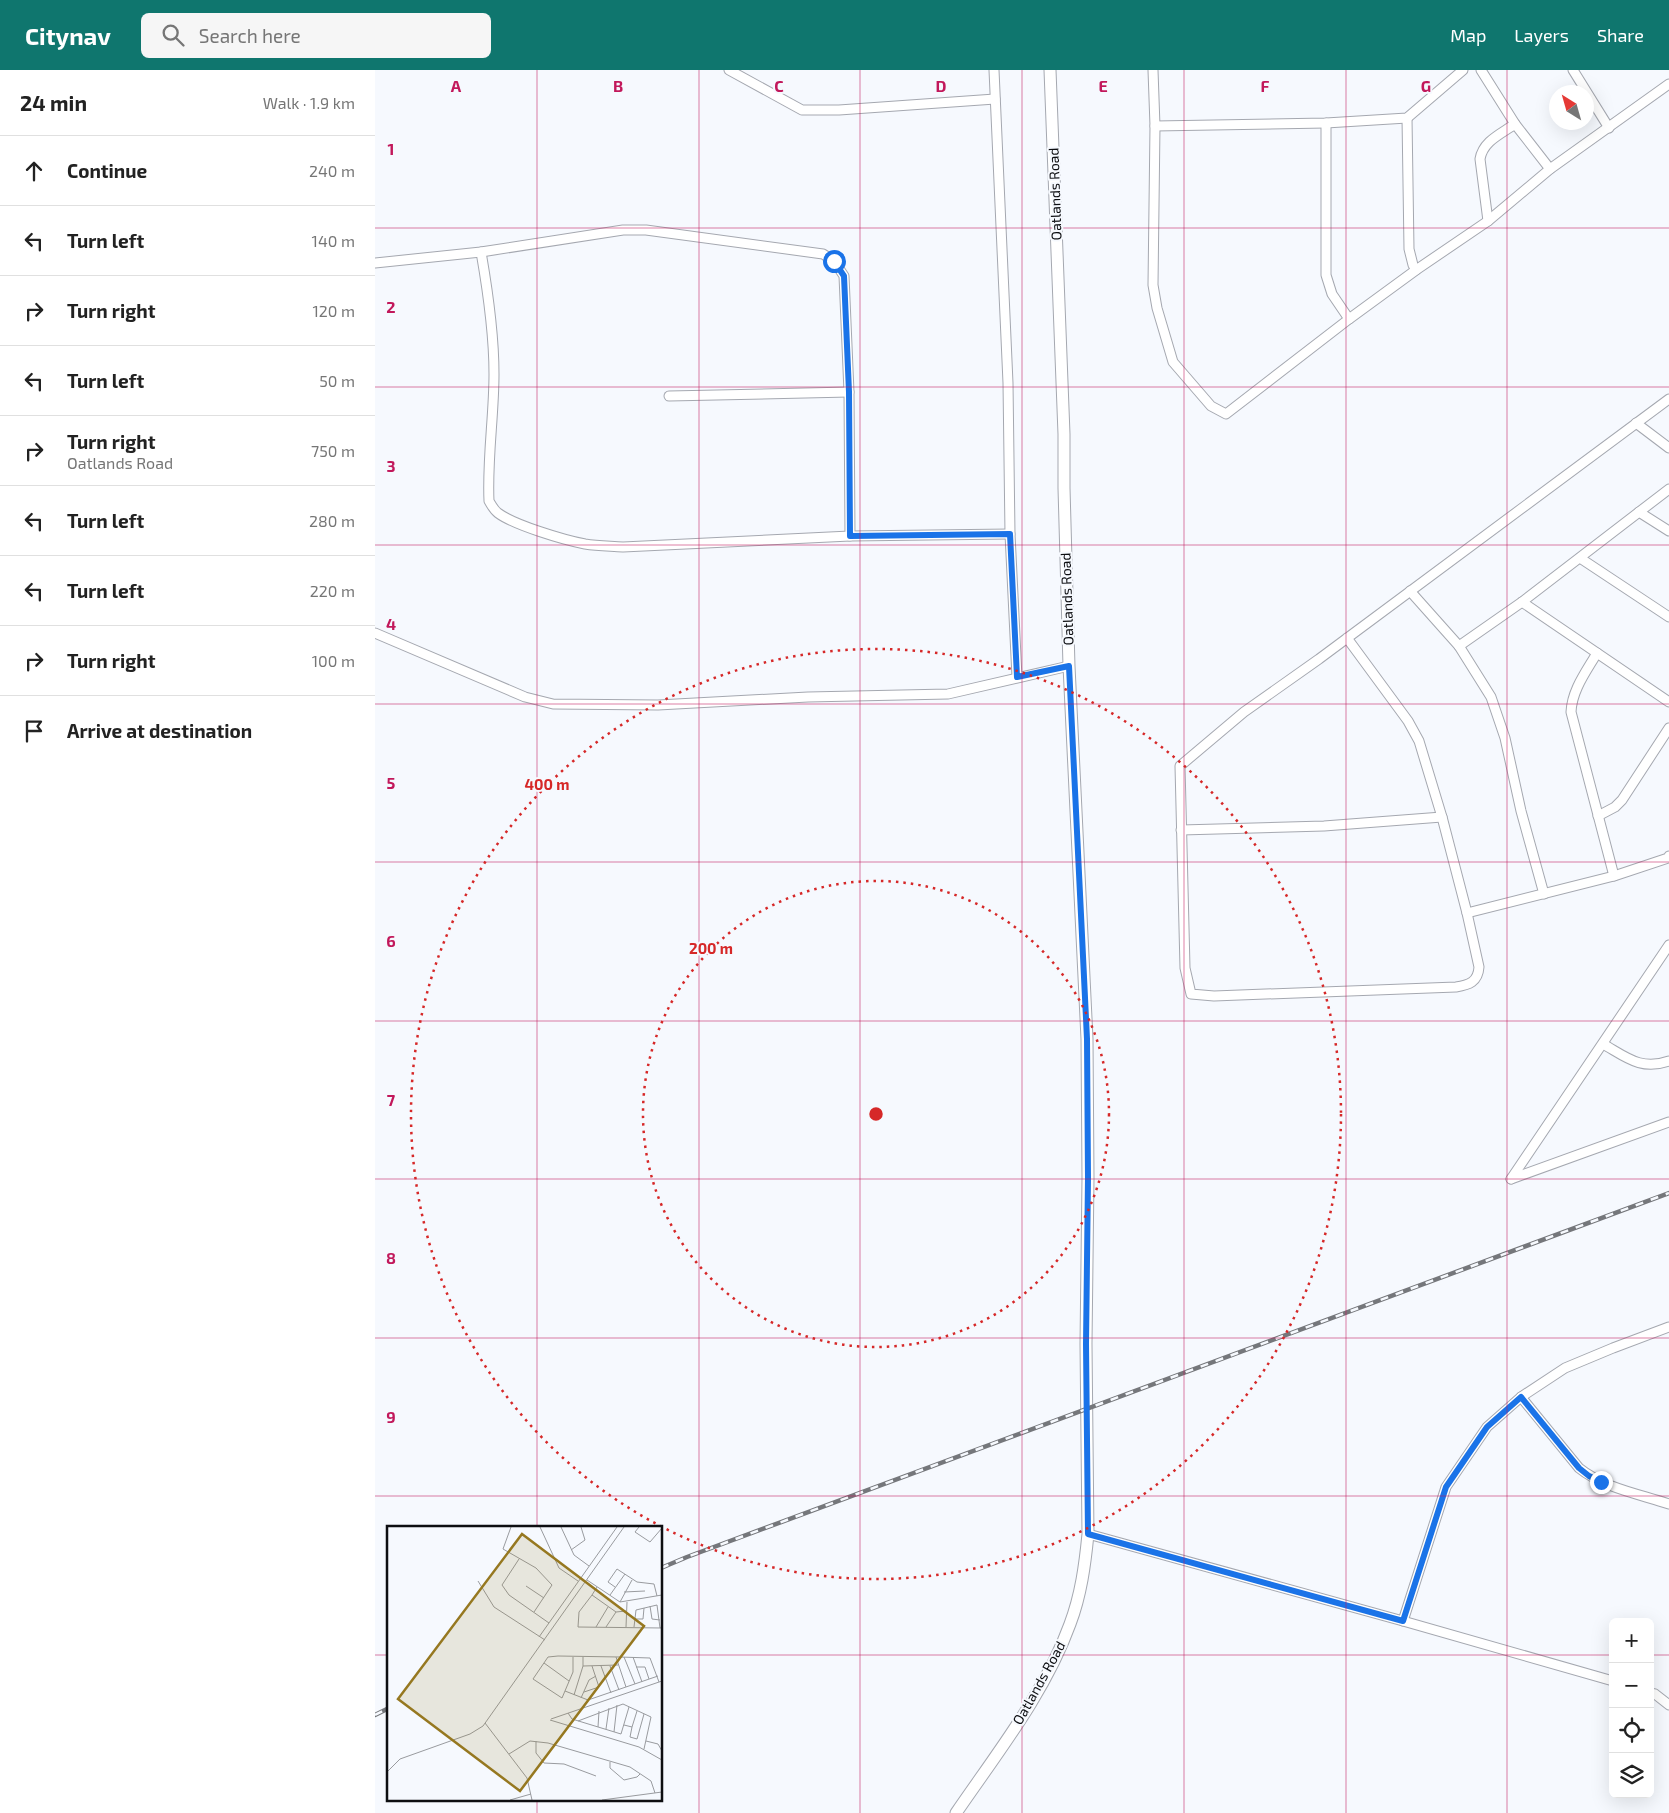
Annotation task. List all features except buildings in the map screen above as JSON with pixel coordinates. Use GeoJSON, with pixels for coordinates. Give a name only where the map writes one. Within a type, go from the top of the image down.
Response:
{"type":"FeatureCollection","features":[{"type":"Feature","properties":{"kind":"street"},"geometry":{"type":"LineString","coordinates":[[729,70],[802,110],[839,110],[995,99]]}},
{"type":"Feature","properties":{"kind":"street"},"geometry":{"type":"LineString","coordinates":[[994,70],[1008,383],[1010,534],[1017,677]]}},
{"type":"Feature","properties":{"kind":"street","name":"Oatlands Road"},"geometry":{"type":"LineString","coordinates":[[956,1813],[1026,1709],[1059,1652],[1071,1623],[1080,1591],[1088,1534],[1086,1344],[1087,1039],[1069,666],[1064,434],[1050,70]]}},
{"type":"Feature","properties":{"kind":"street"},"geometry":{"type":"LineString","coordinates":[[1153,70],[1155,126],[1153,285],[1157,308],[1173,362],[1211,406],[1226,414],[1349,318],[1488,221],[1550,169],[1669,84]]}},
{"type":"Feature","properties":{"kind":"street"},"geometry":{"type":"LineString","coordinates":[[1155,126],[1326,123],[1407,118],[1463,70]]}},
{"type":"Feature","properties":{"kind":"street"},"geometry":{"type":"LineString","coordinates":[[1481,70],[1515,124],[1550,169]]}},
{"type":"Feature","properties":{"kind":"street"},"geometry":{"type":"LineString","coordinates":[[1574,70],[1609,128]]}},
{"type":"Feature","properties":{"kind":"street"},"geometry":{"type":"LineString","coordinates":[[1407,118],[1409,249],[1416,270]]}},
{"type":"Feature","properties":{"kind":"street"},"geometry":{"type":"LineString","coordinates":[[1326,123],[1326,275],[1332,294],[1349,318]]}},
{"type":"Feature","properties":{"kind":"street"},"geometry":{"type":"LineString","coordinates":[[1488,221],[1479,159],[1486,144],[1515,124]]}},
{"type":"Feature","properties":{"kind":"street"},"geometry":{"type":"LineString","coordinates":[[375,263],[481,252],[623,230],[646,230],[823,254],[834,261],[844,276],[849,392],[850,536]]}},
{"type":"Feature","properties":{"kind":"street"},"geometry":{"type":"LineString","coordinates":[[481,252],[489,293],[494,375],[489,501],[500,515],[533,529],[575,542],[600,546],[850,536],[1010,534]]}},
{"type":"Feature","properties":{"kind":"street"},"geometry":{"type":"LineString","coordinates":[[669,396],[849,392]]}},
{"type":"Feature","properties":{"kind":"street"},"geometry":{"type":"LineString","coordinates":[[1347,638],[1414,730],[1425,758],[1467,913],[1479,974],[1476,980],[1464,986],[1449,988],[1214,996],[1191,994],[1185,968],[1180,766],[1244,712],[1669,399]]}},
{"type":"Feature","properties":{"kind":"street"},"geometry":{"type":"LineString","coordinates":[[1636,423],[1669,448]]}},
{"type":"Feature","properties":{"kind":"street"},"geometry":{"type":"LineString","coordinates":[[1459,646],[1522,602],[1669,489]]}},
{"type":"Feature","properties":{"kind":"street"},"geometry":{"type":"LineString","coordinates":[[1639,512],[1669,531]]}},
{"type":"Feature","properties":{"kind":"street"},"geometry":{"type":"LineString","coordinates":[[1580,558],[1669,617]]}},
{"type":"Feature","properties":{"kind":"street"},"geometry":{"type":"LineString","coordinates":[[1410,591],[1459,646],[1491,697],[1505,738],[1521,811],[1544,894]]}},
{"type":"Feature","properties":{"kind":"street"},"geometry":{"type":"LineString","coordinates":[[1522,602],[1660,694],[1669,702]]}},
{"type":"Feature","properties":{"kind":"street"},"geometry":{"type":"LineString","coordinates":[[375,633],[525,697],[553,704],[658,705],[807,697],[948,694],[1069,666]]}},
{"type":"Feature","properties":{"kind":"street"},"geometry":{"type":"LineString","coordinates":[[1597,653],[1575,691],[1571,701],[1571,712],[1614,876]]}},
{"type":"Feature","properties":{"kind":"street"},"geometry":{"type":"LineString","coordinates":[[1598,816],[1615,807],[1623,800],[1669,728]]}},
{"type":"Feature","properties":{"kind":"street"},"geometry":{"type":"LineString","coordinates":[[1181,830],[1325,826],[1442,817]]}},
{"type":"Feature","properties":{"kind":"street"},"geometry":{"type":"LineString","coordinates":[[1467,913],[1614,876],[1669,857]]}},
{"type":"Feature","properties":{"kind":"street"},"geometry":{"type":"LineString","coordinates":[[1669,945],[1511,1179],[1669,1122]]}},
{"type":"Feature","properties":{"kind":"street"},"geometry":{"type":"LineString","coordinates":[[1603,1044],[1640,1063],[1659,1065],[1669,1061]]}},
{"type":"Feature","properties":{"kind":"street"},"geometry":{"type":"LineString","coordinates":[[1403,1621],[1446,1487],[1487,1427],[1521,1397],[1565,1368],[1669,1327]]}},
{"type":"Feature","properties":{"kind":"street"},"geometry":{"type":"LineString","coordinates":[[1521,1397],[1579,1468],[1589,1476],[1601,1482],[1669,1504]]}},
{"type":"Feature","properties":{"kind":"street"},"geometry":{"type":"LineString","coordinates":[[1088,1534],[1609,1680]]}},
{"type":"Feature","properties":{"kind":"street"},"geometry":{"type":"LineString","coordinates":[[1654,1694],[1669,1705]]}},
{"type":"Feature","properties":{"kind":"railway"},"geometry":{"type":"LineString","coordinates":[[663,1567],[1669,1193]]}},
{"type":"Feature","properties":{"kind":"railway"},"geometry":{"type":"LineString","coordinates":[[375,1715],[387,1709]]}},
{"type":"Feature","properties":{"kind":"route"},"geometry":{"type":"LineString","coordinates":[[834,261],[844,276],[849,392],[850,536],[1010,534],[1017,677],[1069,666],[1087,1039],[1086,1344],[1088,1361],[1088,1534],[1403,1621],[1446,1487],[1487,1427],[1521,1397],[1579,1468],[1601,1482]]}}]}
